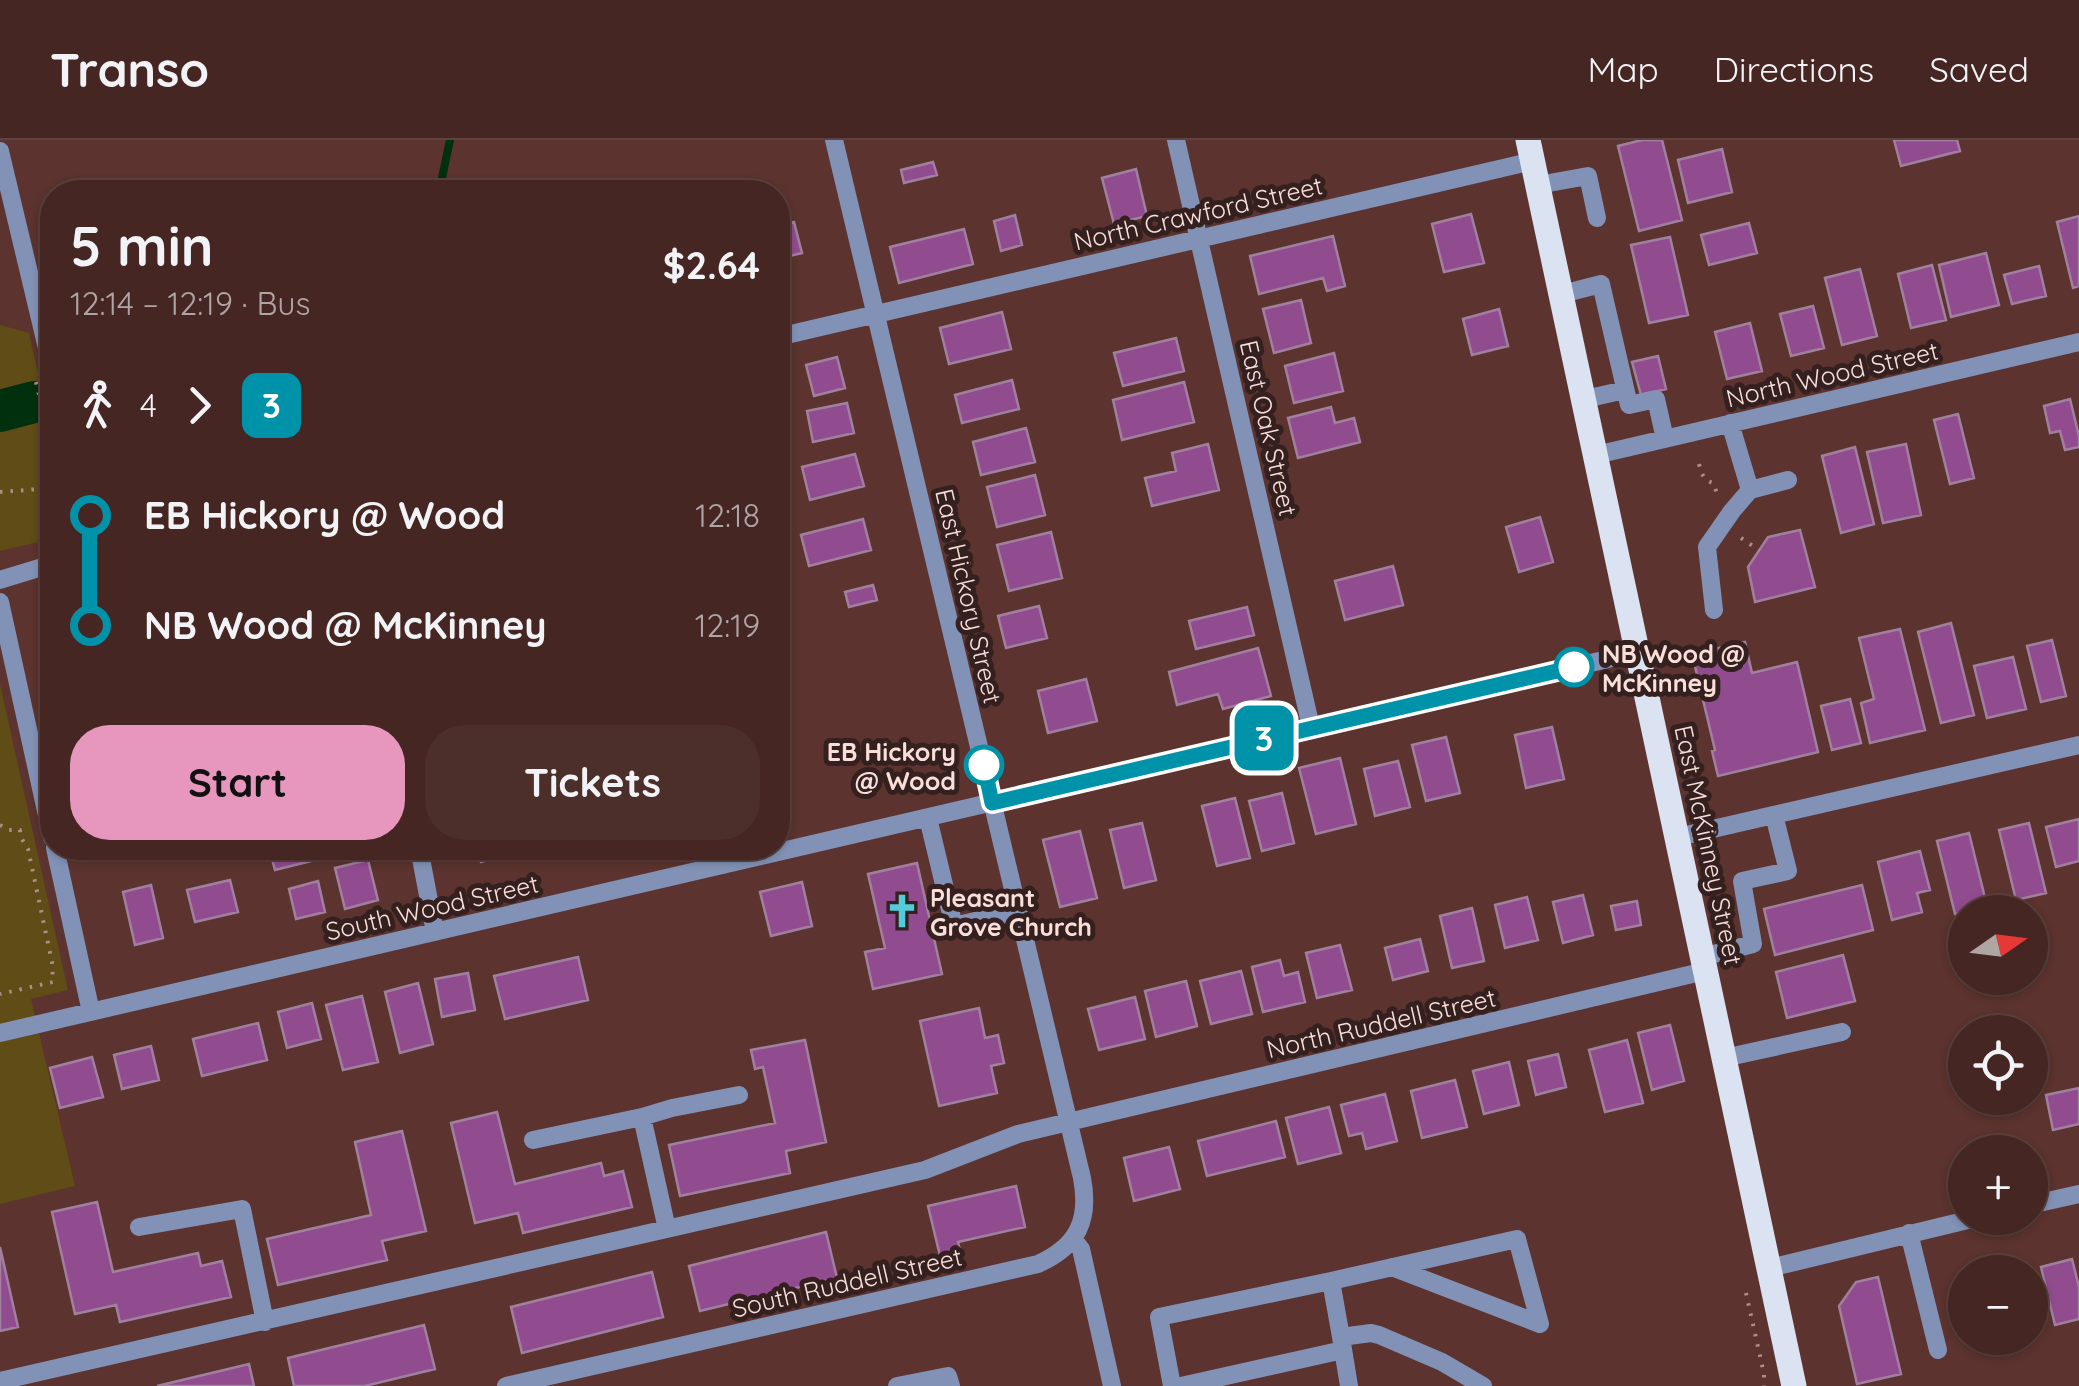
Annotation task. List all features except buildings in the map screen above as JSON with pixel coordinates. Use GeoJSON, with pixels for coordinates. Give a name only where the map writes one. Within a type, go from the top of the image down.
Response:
{"type":"FeatureCollection","features":[{"type":"Feature","properties":{"kind":"main road","name":"East McKinney Street"},"geometry":{"type":"LineString","coordinates":[[1533,162],[1794,1386]]}},
{"type":"Feature","properties":{"kind":"street","name":"East Hickory Street"},"geometry":{"type":"LineString","coordinates":[[834,140],[1069,1123]]}},
{"type":"Feature","properties":{"kind":"street","name":"East Oak Street"},"geometry":{"type":"LineString","coordinates":[[1176,140],[1311,727]]}},
{"type":"Feature","properties":{"kind":"street"},"geometry":{"type":"LineString","coordinates":[[0,150],[40,357]]}},
{"type":"Feature","properties":{"kind":"street","name":"North Crawford Street"},"geometry":{"type":"LineString","coordinates":[[790,334],[1533,162],[1588,176],[1597,218]]}},
{"type":"Feature","properties":{"kind":"street"},"geometry":{"type":"LineString","coordinates":[[1562,294],[1601,284],[1629,405],[1656,399],[1665,438]]}},
{"type":"Feature","properties":{"kind":"street","name":"North Wood Street"},"geometry":{"type":"LineString","coordinates":[[1596,454],[2079,342]]}},
{"type":"Feature","properties":{"kind":"street"},"geometry":{"type":"LineString","coordinates":[[1585,399],[1625,390]]}},
{"type":"Feature","properties":{"kind":"street"},"geometry":{"type":"LineString","coordinates":[[1730,423],[1750,490]]}},
{"type":"Feature","properties":{"kind":"street"},"geometry":{"type":"LineString","coordinates":[[1714,610],[1707,547],[1750,490],[1788,480]]}},
{"type":"Feature","properties":{"kind":"street"},"geometry":{"type":"LineString","coordinates":[[0,580],[40,568]]}},
{"type":"Feature","properties":{"kind":"street"},"geometry":{"type":"LineString","coordinates":[[0,602],[40,784]]}},
{"type":"Feature","properties":{"kind":"street"},"geometry":{"type":"LineString","coordinates":[[992,803],[1638,652]]}},
{"type":"Feature","properties":{"kind":"street"},"geometry":{"type":"LineString","coordinates":[[1678,837],[2079,745]]}},
{"type":"Feature","properties":{"kind":"street","name":"South Wood Street"},"geometry":{"type":"LineString","coordinates":[[790,850],[992,803]]}},
{"type":"Feature","properties":{"kind":"street","name":"North Ruddell Street"},"geometry":{"type":"LineString","coordinates":[[0,1381],[924,1170],[1018,1134],[1703,964],[1753,944],[1742,882],[1788,871],[1774,815]]}},
{"type":"Feature","properties":{"kind":"street"},"geometry":{"type":"LineString","coordinates":[[928,818],[954,926],[1018,911]]}},
{"type":"Feature","properties":{"kind":"street"},"geometry":{"type":"LineString","coordinates":[[57,860],[91,1012]]}},
{"type":"Feature","properties":{"kind":"street"},"geometry":{"type":"LineString","coordinates":[[421,860],[435,932]]}},
{"type":"Feature","properties":{"kind":"street","name":"South Wood Street"},"geometry":{"type":"LineString","coordinates":[[0,1033],[746,860]]}},
{"type":"Feature","properties":{"kind":"street"},"geometry":{"type":"LineString","coordinates":[[1724,1058],[1842,1032]]}},
{"type":"Feature","properties":{"kind":"street"},"geometry":{"type":"LineString","coordinates":[[534,1140],[739,1095]]}},
{"type":"Feature","properties":{"kind":"street"},"geometry":{"type":"LineString","coordinates":[[642,1118],[667,1229]]}},
{"type":"Feature","properties":{"kind":"street"},"geometry":{"type":"LineString","coordinates":[[1069,1123],[1086,1199],[1083,1220],[1073,1240],[1081,1249],[1112,1386]]}},
{"type":"Feature","properties":{"kind":"street"},"geometry":{"type":"LineString","coordinates":[[2048,1201],[2079,1194]]}},
{"type":"Feature","properties":{"kind":"street"},"geometry":{"type":"LineString","coordinates":[[139,1228],[242,1209],[265,1322]]}},
{"type":"Feature","properties":{"kind":"street"},"geometry":{"type":"LineString","coordinates":[[1770,1268],[1948,1224]]}},
{"type":"Feature","properties":{"kind":"street"},"geometry":{"type":"LineString","coordinates":[[1910,1233],[1938,1350]]}},
{"type":"Feature","properties":{"kind":"street"},"geometry":{"type":"LineString","coordinates":[[1172,1386],[1160,1317],[1517,1239],[1540,1324],[1392,1267]]}},
{"type":"Feature","properties":{"kind":"street","name":"South Ruddell Street"},"geometry":{"type":"LineString","coordinates":[[506,1386],[1038,1264],[1058,1255],[1073,1240]]}},
{"type":"Feature","properties":{"kind":"street"},"geometry":{"type":"LineString","coordinates":[[1331,1281],[1349,1386]]}},
{"type":"Feature","properties":{"kind":"street"},"geometry":{"type":"LineString","coordinates":[[1181,1386],[1371,1333],[1442,1362],[1483,1386]]}},
{"type":"Feature","properties":{"kind":"street"},"geometry":{"type":"LineString","coordinates":[[897,1386],[948,1376],[951,1386]]}},
{"type":"Feature","properties":{"kind":"path"},"geometry":{"type":"LineString","coordinates":[[1698,464],[1718,496]]}},
{"type":"Feature","properties":{"kind":"path"},"geometry":{"type":"LineString","coordinates":[[0,492],[40,487]]}},
{"type":"Feature","properties":{"kind":"path"},"geometry":{"type":"LineString","coordinates":[[1733,532],[1759,550]]}},
{"type":"Feature","properties":{"kind":"path"},"geometry":{"type":"LineString","coordinates":[[0,826],[20,830],[28,848],[52,962],[52,982],[0,994]]}},
{"type":"Feature","properties":{"kind":"shaded area"},"geometry":{"type":"Polygon","coordinates":[[[0,325],[29,333],[40,382],[40,542],[0,551],[0,325]]]}},
{"type":"Feature","properties":{"kind":"shaded area"},"geometry":{"type":"Polygon","coordinates":[[[0,684],[68,990],[31,999],[75,1186],[0,1204],[0,684]]]}},
{"type":"Feature","properties":{"kind":"waterway"},"geometry":{"type":"LineString","coordinates":[[442,180],[450,140]]}},
{"type":"Feature","properties":{"kind":"waterway"},"geometry":{"type":"LineString","coordinates":[[0,411],[34,402]]}},
{"type":"Feature","properties":{"kind":"bus line","name":"3"},"geometry":{"type":"LineString","coordinates":[[984,765],[992,803],[1574,667]]}},
{"type":"Feature","properties":{"kind":"place","name":"NB Wood @ McKinney"},"geometry":{"type":"Point","coordinates":[1574,667]}},
{"type":"Feature","properties":{"kind":"place","name":"EB Hickory @ Wood"},"geometry":{"type":"Point","coordinates":[984,765]}},
{"type":"Feature","properties":{"kind":"place","name":"Pleasant Grove Church"},"geometry":{"type":"Point","coordinates":[902,911]}}]}
